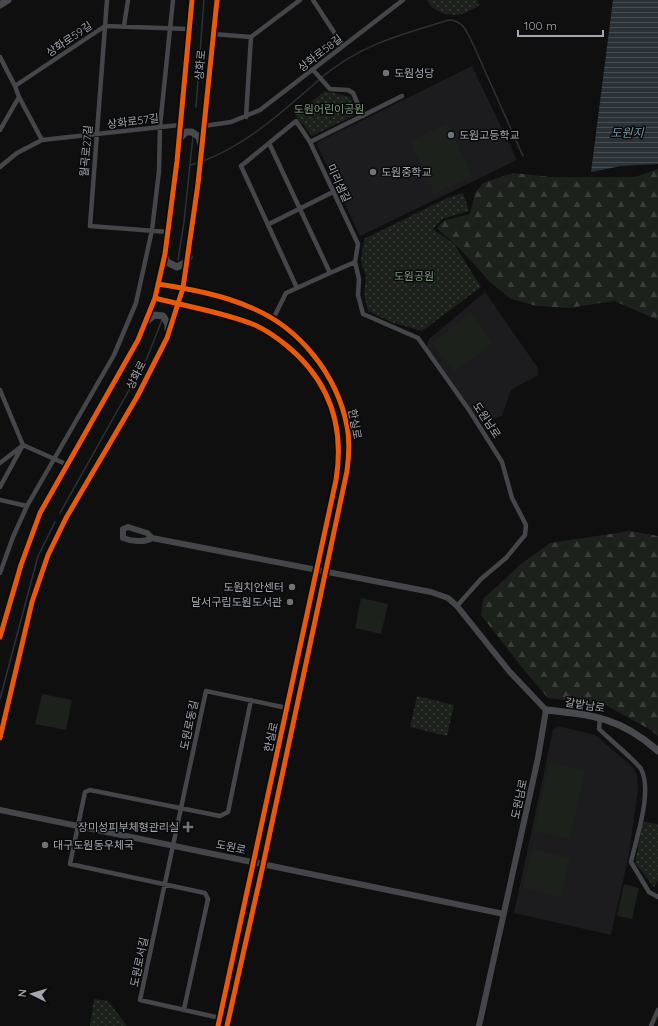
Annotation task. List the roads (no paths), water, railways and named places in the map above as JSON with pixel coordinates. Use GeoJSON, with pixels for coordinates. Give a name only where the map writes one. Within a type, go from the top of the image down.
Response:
{"type":"FeatureCollection","features":[{"type":"Feature","properties":{"kind":"main road"},"geometry":{"type":"LineString","coordinates":[[0,5],[8,0]]}},
{"type":"Feature","properties":{"kind":"main road","name":"상화로"},"geometry":{"type":"LineString","coordinates":[[0,637],[21,565],[40,513],[146,322],[155,298],[165,254],[168,232],[179,139],[179,125],[192,0]]}},
{"type":"Feature","properties":{"kind":"main road","name":"상화로"},"geometry":{"type":"LineString","coordinates":[[0,738],[32,602],[48,555],[66,518],[137,397],[168,334],[183,288],[189,257],[198,184],[217,0]]}},
{"type":"Feature","properties":{"kind":"main road"},"geometry":{"type":"LineString","coordinates":[[179,139],[186,132],[192,132],[199,137],[202,146]]}},
{"type":"Feature","properties":{"kind":"main road"},"geometry":{"type":"LineString","coordinates":[[165,254],[168,262],[177,267],[185,263],[189,257]]}},
{"type":"Feature","properties":{"kind":"main road","name":"한실로"},"geometry":{"type":"LineString","coordinates":[[158,284],[183,288],[253,308],[289,328],[328,374],[336,389],[348,426],[350,446],[347,471],[326,571],[227,1026]]}},
{"type":"Feature","properties":{"kind":"main road","name":"한실로"},"geometry":{"type":"LineString","coordinates":[[155,298],[228,315],[273,334],[300,356],[324,388],[336,425],[339,462],[255,863],[218,1026]]}},
{"type":"Feature","properties":{"kind":"main road"},"geometry":{"type":"LineString","coordinates":[[146,322],[154,315],[163,316],[168,324],[168,334]]}},
{"type":"Feature","properties":{"kind":"main road","name":"갈밭남로"},"geometry":{"type":"LineString","coordinates":[[546,710],[600,717],[620,724],[642,737],[658,751]]}},
{"type":"Feature","properties":{"kind":"street","name":"월곡로27길"},"geometry":{"type":"LineString","coordinates":[[107,0],[90,226],[168,232]]}},
{"type":"Feature","properties":{"kind":"street"},"geometry":{"type":"LineString","coordinates":[[124,26],[128,0]]}},
{"type":"Feature","properties":{"kind":"street"},"geometry":{"type":"LineString","coordinates":[[0,573],[13,537],[27,506],[114,355],[137,296],[152,230],[159,171],[160,126],[173,0]]}},
{"type":"Feature","properties":{"kind":"street"},"geometry":{"type":"LineString","coordinates":[[213,34],[251,37],[300,0]]}},
{"type":"Feature","properties":{"kind":"street"},"geometry":{"type":"LineString","coordinates":[[313,0],[343,46]]}},
{"type":"Feature","properties":{"kind":"street","name":"상화로58길"},"geometry":{"type":"LineString","coordinates":[[204,126],[231,122],[260,110],[403,0]]}},
{"type":"Feature","properties":{"kind":"street","name":"상화로59길"},"geometry":{"type":"LineString","coordinates":[[15,86],[104,26],[189,29]]}},
{"type":"Feature","properties":{"kind":"street"},"geometry":{"type":"LineString","coordinates":[[246,117],[251,37]]}},
{"type":"Feature","properties":{"kind":"street"},"geometry":{"type":"LineString","coordinates":[[0,57],[42,140]]}},
{"type":"Feature","properties":{"kind":"street"},"geometry":{"type":"LineString","coordinates":[[313,70],[326,86],[336,90],[348,90],[353,93],[363,116]]}},
{"type":"Feature","properties":{"kind":"street"},"geometry":{"type":"LineString","coordinates":[[310,142],[402,96]]}},
{"type":"Feature","properties":{"kind":"street"},"geometry":{"type":"LineString","coordinates":[[0,130],[19,97]]}},
{"type":"Feature","properties":{"kind":"street","name":"미리샘길"},"geometry":{"type":"LineString","coordinates":[[297,288],[241,166],[296,121],[310,142],[358,244],[355,262]]}},
{"type":"Feature","properties":{"kind":"street","name":"상화로57길"},"geometry":{"type":"LineString","coordinates":[[0,168],[17,153],[42,140],[179,125]]}},
{"type":"Feature","properties":{"kind":"street"},"geometry":{"type":"LineString","coordinates":[[269,143],[330,273]]}},
{"type":"Feature","properties":{"kind":"street"},"geometry":{"type":"LineString","coordinates":[[268,224],[333,192]]}},
{"type":"Feature","properties":{"kind":"street"},"geometry":{"type":"LineString","coordinates":[[273,319],[286,293],[355,262]]}},
{"type":"Feature","properties":{"kind":"street","name":"도원남로"},"geometry":{"type":"LineString","coordinates":[[355,262],[359,280],[358,295],[363,314],[418,338],[469,410],[502,462],[512,498],[526,525],[525,535],[506,558],[481,579],[457,606]]}},
{"type":"Feature","properties":{"kind":"street"},"geometry":{"type":"LineString","coordinates":[[0,390],[23,446],[68,464]]}},
{"type":"Feature","properties":{"kind":"street"},"geometry":{"type":"LineString","coordinates":[[0,463],[23,446]]}},
{"type":"Feature","properties":{"kind":"street"},"geometry":{"type":"LineString","coordinates":[[0,487],[23,446]]}},
{"type":"Feature","properties":{"kind":"street"},"geometry":{"type":"LineString","coordinates":[[0,500],[27,506]]}},
{"type":"Feature","properties":{"kind":"street"},"geometry":{"type":"LineString","coordinates":[[152,538],[431,592],[448,598],[457,606],[509,671],[546,710]]}},
{"type":"Feature","properties":{"kind":"street","name":"도원로동길"},"geometry":{"type":"LineString","coordinates":[[174,846],[206,691],[287,708]]}},
{"type":"Feature","properties":{"kind":"street"},"geometry":{"type":"LineString","coordinates":[[184,1010],[208,899],[205,893],[70,864],[85,792],[90,790],[220,816],[228,812],[251,700]]}},
{"type":"Feature","properties":{"kind":"street","name":"도원남로"},"geometry":{"type":"LineString","coordinates":[[479,1026],[538,758],[546,710]]}},
{"type":"Feature","properties":{"kind":"street"},"geometry":{"type":"LineString","coordinates":[[600,717],[599,729],[641,768],[645,782],[645,795],[631,862],[649,892],[658,897]]}},
{"type":"Feature","properties":{"kind":"street","name":"도원로"},"geometry":{"type":"LineString","coordinates":[[0,810],[504,914]]}},
{"type":"Feature","properties":{"kind":"street","name":"도원로서길"},"geometry":{"type":"LineString","coordinates":[[174,846],[140,1000],[220,1018]]}},
{"type":"Feature","properties":{"kind":"street"},"geometry":{"type":"LineString","coordinates":[[651,1026],[658,1010]]}},
{"type":"Feature","properties":{"kind":"water","name":"도원지"},"geometry":{"type":"Polygon","coordinates":[[[613,0],[658,0],[658,164],[621,166],[591,172],[613,0]]]}},
{"type":"Feature","properties":{"kind":"waterway"},"geometry":{"type":"LineString","coordinates":[[196,107],[204,0]]}},
{"type":"Feature","properties":{"kind":"waterway"},"geometry":{"type":"LineString","coordinates":[[322,77],[352,56],[367,48],[398,36],[449,20],[458,22],[464,27],[472,42],[523,156]]}},
{"type":"Feature","properties":{"kind":"waterway"},"geometry":{"type":"LineString","coordinates":[[203,161],[235,146],[250,136],[279,115],[319,80]]}},
{"type":"Feature","properties":{"kind":"waterway"},"geometry":{"type":"LineString","coordinates":[[178,260],[184,222],[193,136]]}},
{"type":"Feature","properties":{"kind":"waterway"},"geometry":{"type":"LineString","coordinates":[[190,165],[198,163]]}},
{"type":"Feature","properties":{"kind":"waterway"},"geometry":{"type":"LineString","coordinates":[[60,513],[147,358],[162,320]]}},
{"type":"Feature","properties":{"kind":"waterway"},"geometry":{"type":"LineString","coordinates":[[0,699],[38,556],[55,522]]}},
{"type":"Feature","properties":{"kind":"place","name":"도원성당"},"geometry":{"type":"Point","coordinates":[386,73]}},
{"type":"Feature","properties":{"kind":"place","name":"도원고등학교"},"geometry":{"type":"Point","coordinates":[451,135]}},
{"type":"Feature","properties":{"kind":"place","name":"도원중학교"},"geometry":{"type":"Point","coordinates":[373,172]}},
{"type":"Feature","properties":{"kind":"place","name":"도원치안센터"},"geometry":{"type":"Point","coordinates":[292,587]}},
{"type":"Feature","properties":{"kind":"place","name":"달서구립도원도서관"},"geometry":{"type":"Point","coordinates":[290,602]}},
{"type":"Feature","properties":{"kind":"place","name":"장미성피부체형관리실"},"geometry":{"type":"Point","coordinates":[188,827]}},
{"type":"Feature","properties":{"kind":"place","name":"대구도원동우체국"},"geometry":{"type":"Point","coordinates":[45,845]}},
{"type":"Feature","properties":{"kind":"park label","name":"도원어린이공원"},"geometry":{"type":"Point","coordinates":[329,109]}},
{"type":"Feature","properties":{"kind":"park label","name":"도원공원"},"geometry":{"type":"Point","coordinates":[414,276]}}]}
